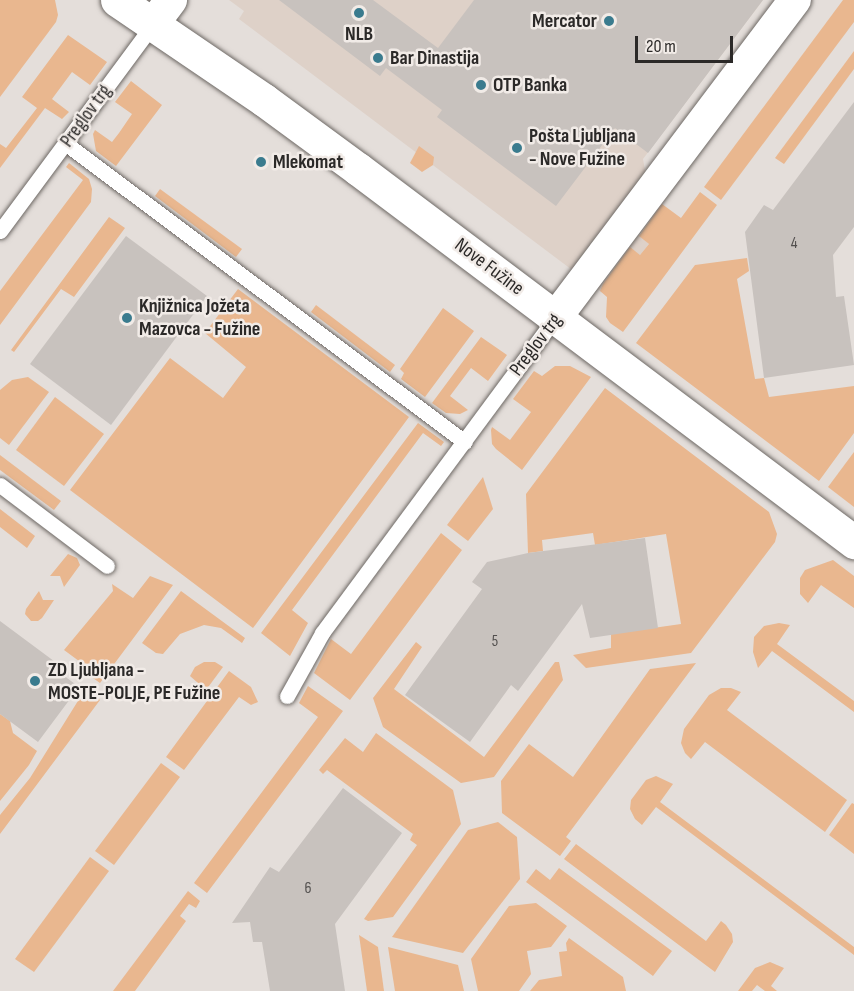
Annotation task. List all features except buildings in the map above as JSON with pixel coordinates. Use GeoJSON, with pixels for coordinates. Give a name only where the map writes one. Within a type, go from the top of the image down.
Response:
{"type":"FeatureCollection","features":[{"type":"Feature","properties":{"kind":"street","name":"Nove Fužine"},"geometry":{"type":"LineString","coordinates":[[117,0],[162,12],[264,100],[854,542]]}},
{"type":"Feature","properties":{"kind":"street","name":"Preglov trg"},"geometry":{"type":"LineString","coordinates":[[556,317],[795,0]]}},
{"type":"Feature","properties":{"kind":"lane","name":"Preglov trg"},"geometry":{"type":"LineString","coordinates":[[0,231],[162,12]]}},
{"type":"Feature","properties":{"kind":"lane"},"geometry":{"type":"LineString","coordinates":[[65,143],[464,442]]}},
{"type":"Feature","properties":{"kind":"lane","name":"Preglov trg"},"geometry":{"type":"LineString","coordinates":[[287,696],[322,633],[556,317]]}},
{"type":"Feature","properties":{"kind":"lane"},"geometry":{"type":"LineString","coordinates":[[0,485],[106,566]]}},
{"type":"Feature","properties":{"kind":"shaded area"},"geometry":{"type":"Polygon","coordinates":[[[0,0],[55,0],[58,15],[56,22],[0,97],[0,0]]]}},
{"type":"Feature","properties":{"kind":"shaded area"},"geometry":{"type":"Polygon","coordinates":[[[229,0],[763,0],[643,159],[649,193],[662,204],[639,235],[649,244],[640,255],[630,248],[600,291],[239,19],[244,11],[229,0]]]}},
{"type":"Feature","properties":{"kind":"shaded area"},"geometry":{"type":"Polygon","coordinates":[[[843,0],[854,0],[854,22],[721,200],[704,187],[843,0]]]}},
{"type":"Feature","properties":{"kind":"shaded area"},"geometry":{"type":"Polygon","coordinates":[[[68,35],[107,62],[90,85],[72,72],[52,99],[69,112],[62,119],[45,108],[0,168],[0,144],[6,148],[37,108],[22,97],[68,35]]]}},
{"type":"Feature","properties":{"kind":"shaded area"},"geometry":{"type":"Polygon","coordinates":[[[854,51],[854,69],[784,164],[775,158],[854,51]]]}},
{"type":"Feature","properties":{"kind":"shaded area"},"geometry":{"type":"Polygon","coordinates":[[[131,81],[162,105],[116,166],[96,151],[93,134],[95,130],[112,142],[119,133],[132,114],[115,102],[131,81]]]}},
{"type":"Feature","properties":{"kind":"shaded area"},"geometry":{"type":"Polygon","coordinates":[[[419,146],[434,157],[433,165],[422,172],[410,163],[419,146]]]}},
{"type":"Feature","properties":{"kind":"shaded area"},"geometry":{"type":"Polygon","coordinates":[[[69,163],[89,179],[92,189],[91,202],[0,325],[0,291],[83,180],[66,167],[69,163]]]}},
{"type":"Feature","properties":{"kind":"shaded area"},"geometry":{"type":"Polygon","coordinates":[[[160,189],[242,249],[236,257],[155,196],[160,189]]]}},
{"type":"Feature","properties":{"kind":"shaded area"},"geometry":{"type":"Polygon","coordinates":[[[700,192],[717,205],[623,332],[610,323],[606,317],[607,297],[600,291],[603,284],[630,247],[640,255],[649,244],[639,236],[662,204],[681,218],[700,192]]]}},
{"type":"Feature","properties":{"kind":"shaded area"},"geometry":{"type":"Polygon","coordinates":[[[109,217],[125,228],[74,297],[61,289],[14,352],[11,350],[109,217]]]}},
{"type":"Feature","properties":{"kind":"shaded area"},"geometry":{"type":"Polygon","coordinates":[[[747,258],[749,271],[737,279],[755,379],[764,378],[769,397],[854,386],[854,433],[819,481],[636,343],[695,265],[747,258]]]}},
{"type":"Feature","properties":{"kind":"shaded area"},"geometry":{"type":"Polygon","coordinates":[[[238,289],[409,417],[253,628],[70,490],[170,358],[223,398],[246,367],[205,333],[238,289]]]}},
{"type":"Feature","properties":{"kind":"shaded area"},"geometry":{"type":"Polygon","coordinates":[[[316,305],[395,365],[390,372],[311,312],[316,305]]]}},
{"type":"Feature","properties":{"kind":"shaded area"},"geometry":{"type":"Polygon","coordinates":[[[443,308],[474,331],[425,397],[401,379],[404,373],[400,369],[443,308]]]}},
{"type":"Feature","properties":{"kind":"shaded area"},"geometry":{"type":"Polygon","coordinates":[[[481,337],[507,355],[488,381],[471,368],[450,396],[468,410],[460,414],[446,413],[432,403],[481,337]]]}},
{"type":"Feature","properties":{"kind":"shaded area"},"geometry":{"type":"Polygon","coordinates":[[[555,366],[570,366],[591,377],[522,470],[492,444],[491,430],[492,427],[510,440],[531,412],[513,399],[534,371],[542,376],[555,366]]]}},
{"type":"Feature","properties":{"kind":"shaded area"},"geometry":{"type":"Polygon","coordinates":[[[28,377],[49,392],[9,445],[0,438],[0,390],[12,380],[28,377]]]}},
{"type":"Feature","properties":{"kind":"shaded area"},"geometry":{"type":"Polygon","coordinates":[[[605,388],[769,512],[777,534],[775,542],[691,653],[586,668],[573,655],[611,648],[611,634],[681,624],[666,534],[595,545],[593,533],[542,540],[543,551],[528,553],[526,494],[605,388]]]}},
{"type":"Feature","properties":{"kind":"shaded area"},"geometry":{"type":"Polygon","coordinates":[[[55,397],[104,434],[64,486],[16,450],[55,397]]]}},
{"type":"Feature","properties":{"kind":"shaded area"},"geometry":{"type":"Polygon","coordinates":[[[418,423],[444,442],[441,446],[423,433],[292,610],[308,623],[290,656],[261,633],[418,423]]]}},
{"type":"Feature","properties":{"kind":"shaded area"},"geometry":{"type":"Polygon","coordinates":[[[854,452],[854,507],[828,487],[854,452]]]}},
{"type":"Feature","properties":{"kind":"shaded area"},"geometry":{"type":"Polygon","coordinates":[[[0,455],[61,501],[54,510],[0,470],[0,455]]]}},
{"type":"Feature","properties":{"kind":"shaded area"},"geometry":{"type":"Polygon","coordinates":[[[483,477],[493,509],[468,541],[447,525],[483,477]]]}},
{"type":"Feature","properties":{"kind":"shaded area"},"geometry":{"type":"Polygon","coordinates":[[[0,509],[35,536],[27,548],[0,527],[0,509]]]}},
{"type":"Feature","properties":{"kind":"shaded area"},"geometry":{"type":"Polygon","coordinates":[[[441,533],[462,550],[350,700],[314,673],[331,639],[351,654],[441,533]]]}},
{"type":"Feature","properties":{"kind":"shaded area"},"geometry":{"type":"Polygon","coordinates":[[[68,554],[77,558],[80,565],[64,587],[60,576],[50,576],[68,554]]]}},
{"type":"Feature","properties":{"kind":"shaded area"},"geometry":{"type":"Polygon","coordinates":[[[833,560],[854,576],[854,608],[821,585],[808,603],[800,594],[800,578],[805,570],[833,560]]]}},
{"type":"Feature","properties":{"kind":"shaded area"},"geometry":{"type":"Polygon","coordinates":[[[150,576],[173,585],[100,683],[80,669],[83,664],[64,650],[113,591],[112,584],[133,598],[150,576]]]}},
{"type":"Feature","properties":{"kind":"shaded area"},"geometry":{"type":"Polygon","coordinates":[[[39,591],[43,600],[54,600],[42,618],[38,621],[31,621],[25,614],[26,609],[39,591]]]}},
{"type":"Feature","properties":{"kind":"shaded area"},"geometry":{"type":"Polygon","coordinates":[[[181,591],[245,638],[242,643],[221,628],[204,625],[180,634],[163,654],[156,653],[142,643],[181,591]]]}},
{"type":"Feature","properties":{"kind":"shaded area"},"geometry":{"type":"Polygon","coordinates":[[[779,623],[790,625],[777,644],[854,701],[854,712],[772,651],[758,668],[753,652],[754,637],[764,626],[779,623]]]}},
{"type":"Feature","properties":{"kind":"shaded area"},"geometry":{"type":"Polygon","coordinates":[[[416,642],[422,647],[394,689],[484,757],[555,662],[559,662],[563,680],[494,777],[461,783],[383,727],[373,698],[416,642]]]}},
{"type":"Feature","properties":{"kind":"shaded area"},"geometry":{"type":"Polygon","coordinates":[[[204,662],[215,662],[223,667],[206,690],[190,676],[195,667],[204,662]]]}},
{"type":"Feature","properties":{"kind":"shaded area"},"geometry":{"type":"Polygon","coordinates":[[[696,663],[566,837],[571,841],[560,856],[502,813],[501,781],[529,744],[573,777],[650,669],[696,663]]]}},
{"type":"Feature","properties":{"kind":"shaded area"},"geometry":{"type":"Polygon","coordinates":[[[229,671],[251,687],[258,702],[251,705],[239,697],[184,770],[166,757],[229,671]]]}},
{"type":"Feature","properties":{"kind":"shaded area"},"geometry":{"type":"Polygon","coordinates":[[[308,686],[343,711],[207,893],[194,883],[318,717],[299,703],[308,686]]]}},
{"type":"Feature","properties":{"kind":"shaded area"},"geometry":{"type":"Polygon","coordinates":[[[86,688],[100,700],[0,834],[0,815],[30,778],[86,688]]]}},
{"type":"Feature","properties":{"kind":"shaded area"},"geometry":{"type":"Polygon","coordinates":[[[721,688],[731,688],[741,692],[727,710],[847,800],[825,832],[705,742],[691,759],[685,753],[681,743],[684,729],[709,695],[721,688]]]}},
{"type":"Feature","properties":{"kind":"shaded area"},"geometry":{"type":"Polygon","coordinates":[[[0,714],[10,721],[13,733],[37,751],[29,765],[0,801],[0,714]]]}},
{"type":"Feature","properties":{"kind":"shaded area"},"geometry":{"type":"Polygon","coordinates":[[[376,733],[453,790],[461,824],[393,917],[368,921],[364,919],[417,845],[410,840],[413,834],[327,770],[323,774],[319,770],[345,738],[363,752],[376,733]]]}},
{"type":"Feature","properties":{"kind":"shaded area"},"geometry":{"type":"Polygon","coordinates":[[[161,763],[180,777],[114,865],[95,851],[161,763]]]}},
{"type":"Feature","properties":{"kind":"shaded area"},"geometry":{"type":"Polygon","coordinates":[[[656,776],[673,784],[660,802],[854,947],[854,955],[656,807],[642,825],[635,819],[630,809],[631,800],[646,780],[656,776]]]}},
{"type":"Feature","properties":{"kind":"shaded area"},"geometry":{"type":"Polygon","coordinates":[[[852,803],[854,804],[854,854],[829,835],[852,803]]]}},
{"type":"Feature","properties":{"kind":"shaded area"},"geometry":{"type":"Polygon","coordinates":[[[498,822],[517,837],[520,879],[463,953],[392,937],[468,830],[498,822]]]}},
{"type":"Feature","properties":{"kind":"shaded area"},"geometry":{"type":"Polygon","coordinates":[[[576,844],[706,941],[721,921],[726,925],[732,934],[733,942],[715,972],[564,859],[576,844]]]}},
{"type":"Feature","properties":{"kind":"shaded area"},"geometry":{"type":"Polygon","coordinates":[[[90,857],[109,871],[34,972],[15,959],[90,857]]]}},
{"type":"Feature","properties":{"kind":"shaded area"},"geometry":{"type":"Polygon","coordinates":[[[559,868],[672,951],[653,976],[526,882],[536,869],[550,880],[559,868]]]}},
{"type":"Feature","properties":{"kind":"shaded area"},"geometry":{"type":"Polygon","coordinates":[[[188,891],[200,901],[196,908],[189,904],[180,916],[186,921],[135,991],[113,991],[188,891]]]}},
{"type":"Feature","properties":{"kind":"shaded area"},"geometry":{"type":"Polygon","coordinates":[[[536,903],[567,926],[551,947],[527,951],[531,974],[519,991],[478,991],[471,959],[509,906],[536,903]]]}},
{"type":"Feature","properties":{"kind":"shaded area"},"geometry":{"type":"Polygon","coordinates":[[[359,935],[378,947],[384,991],[367,991],[359,935]]]}},
{"type":"Feature","properties":{"kind":"shaded area"},"geometry":{"type":"Polygon","coordinates":[[[569,938],[623,977],[626,991],[530,991],[539,980],[562,976],[559,952],[567,951],[566,943],[569,938]]]}},
{"type":"Feature","properties":{"kind":"shaded area"},"geometry":{"type":"Polygon","coordinates":[[[388,947],[458,965],[464,991],[395,991],[388,947]]]}},
{"type":"Feature","properties":{"kind":"shaded area"},"geometry":{"type":"Polygon","coordinates":[[[770,962],[784,968],[771,986],[777,991],[765,991],[757,985],[752,991],[738,991],[755,968],[770,962]]]}},
{"type":"Feature","properties":{"kind":"place","name":"NLB"},"geometry":{"type":"Point","coordinates":[359,13]}},
{"type":"Feature","properties":{"kind":"place","name":"Mercator"},"geometry":{"type":"Point","coordinates":[609,21]}},
{"type":"Feature","properties":{"kind":"place","name":"Bar Dinastija"},"geometry":{"type":"Point","coordinates":[378,58]}},
{"type":"Feature","properties":{"kind":"place","name":"OTP Banka"},"geometry":{"type":"Point","coordinates":[481,85]}},
{"type":"Feature","properties":{"kind":"place","name":"Pošta Ljubljana - Nove Fužine"},"geometry":{"type":"Point","coordinates":[517,148]}},
{"type":"Feature","properties":{"kind":"place","name":"Mlekomat"},"geometry":{"type":"Point","coordinates":[261,162]}},
{"type":"Feature","properties":{"kind":"place","name":"Knjižnica Jožeta Mazovca - Fužine"},"geometry":{"type":"Point","coordinates":[127,318]}},
{"type":"Feature","properties":{"kind":"place","name":"ZD Ljubljana - MOSTE-POLJE, PE Fužine"},"geometry":{"type":"Point","coordinates":[35,681]}}]}
